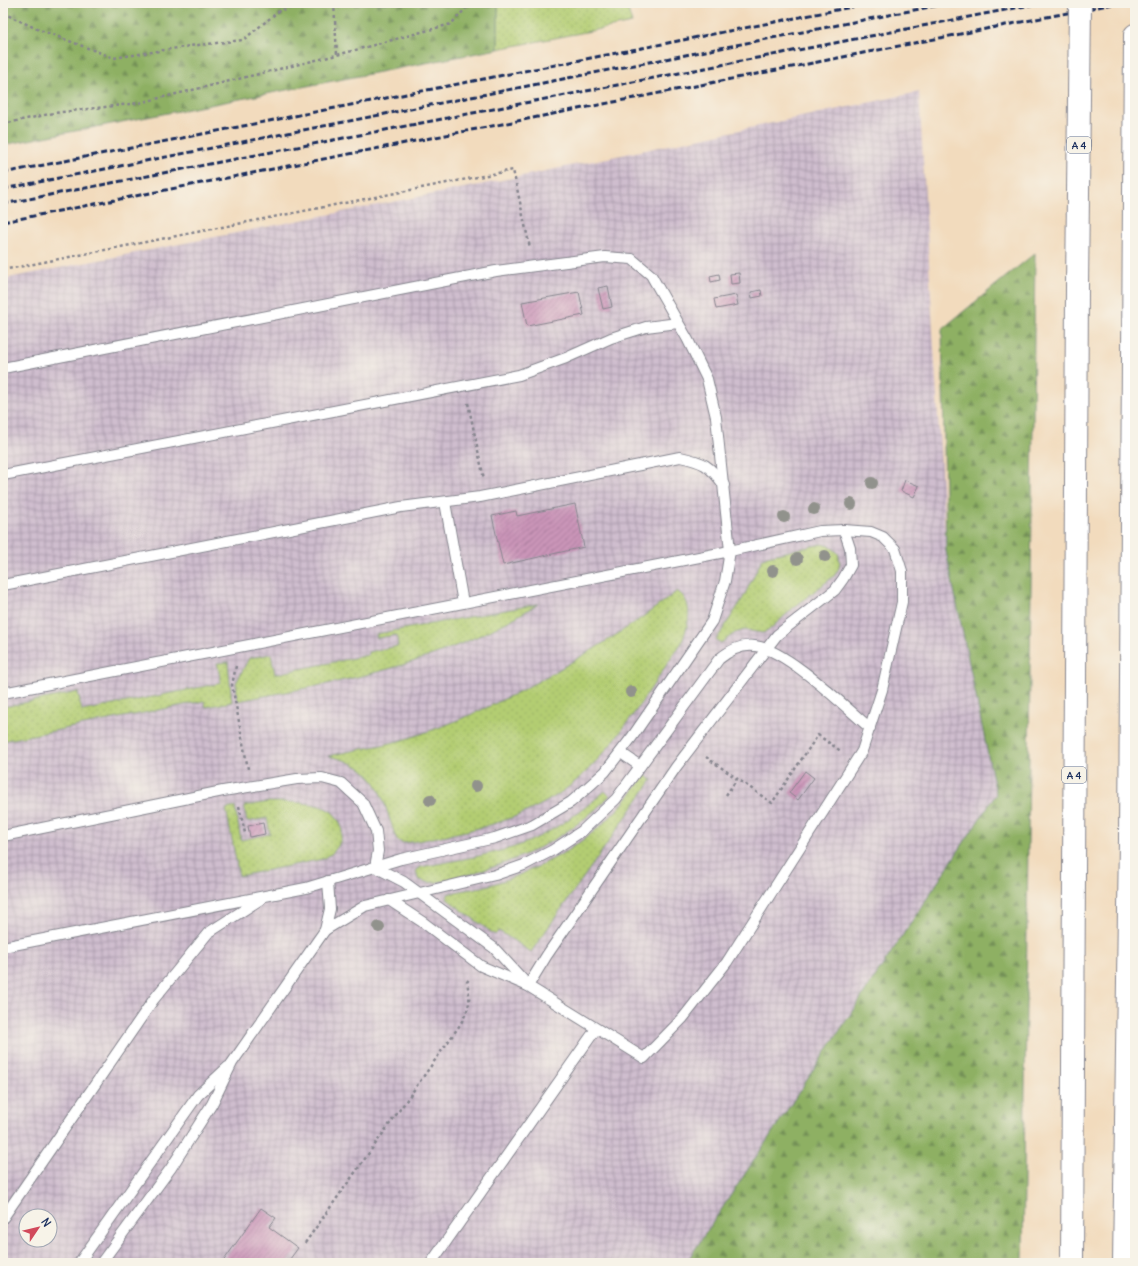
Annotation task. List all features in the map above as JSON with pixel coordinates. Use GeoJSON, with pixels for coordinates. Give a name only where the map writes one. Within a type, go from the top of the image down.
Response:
{"type":"FeatureCollection","features":[{"type":"Feature","properties":{"kind":"highway","name":"A 4"},"geometry":{"type":"LineString","coordinates":[[1072,1263],[1080,3]]}},
{"type":"Feature","properties":{"kind":"highway"},"geometry":{"type":"LineString","coordinates":[[1124,1263],[1130,839],[1135,35]]}},
{"type":"Feature","properties":{"kind":"lane"},"geometry":{"type":"LineString","coordinates":[[3,368],[496,271],[606,257],[632,259],[651,276],[678,323],[707,379],[716,417],[730,552],[725,581],[712,621],[621,753],[605,772],[588,788],[559,810],[532,825],[495,838],[401,859],[306,888],[3,947]]}},
{"type":"Feature","properties":{"kind":"lane"},"geometry":{"type":"LineString","coordinates":[[3,475],[519,375],[566,358],[611,338],[646,327],[678,323]]}},
{"type":"Feature","properties":{"kind":"lane"},"geometry":{"type":"LineString","coordinates":[[3,585],[401,507],[488,496],[680,457],[702,462],[715,473],[724,485]]}},
{"type":"Feature","properties":{"kind":"lane"},"geometry":{"type":"LineString","coordinates":[[445,502],[463,603]]}},
{"type":"Feature","properties":{"kind":"lane"},"geometry":{"type":"LineString","coordinates":[[528,986],[547,955],[692,746],[768,649],[777,635],[835,590],[843,579],[851,565],[850,548],[844,530]]}},
{"type":"Feature","properties":{"kind":"lane"},"geometry":{"type":"LineString","coordinates":[[3,693],[730,552],[805,534],[844,530],[871,532],[883,537],[895,549],[902,571],[902,602],[896,637],[882,690],[862,751],[727,962],[683,1018],[644,1058],[528,986],[481,966],[424,922],[389,900]]}},
{"type":"Feature","properties":{"kind":"lane"},"geometry":{"type":"LineString","coordinates":[[325,930],[366,906],[495,875],[524,865],[553,850],[582,831],[601,816],[616,799],[719,659],[738,647],[755,646],[768,649],[792,662],[870,728]]}},
{"type":"Feature","properties":{"kind":"lane"},"geometry":{"type":"LineString","coordinates":[[621,753],[640,766]]}},
{"type":"Feature","properties":{"kind":"lane"},"geometry":{"type":"LineString","coordinates":[[3,836],[252,786],[309,778],[322,778],[341,783],[357,795],[369,812],[376,831],[378,851],[375,867]]}},
{"type":"Feature","properties":{"kind":"lane"},"geometry":{"type":"LineString","coordinates":[[375,867],[404,882],[494,948],[528,986]]}},
{"type":"Feature","properties":{"kind":"lane"},"geometry":{"type":"LineString","coordinates":[[101,1263],[170,1168],[212,1104],[232,1063],[325,930],[330,909],[328,881]]}},
{"type":"Feature","properties":{"kind":"lane"},"geometry":{"type":"LineString","coordinates":[[3,1218],[159,993],[208,933],[266,895]]}},
{"type":"Feature","properties":{"kind":"lane"},"geometry":{"type":"LineString","coordinates":[[431,1263],[596,1029]]}},
{"type":"Feature","properties":{"kind":"lane"},"geometry":{"type":"LineString","coordinates":[[79,1263],[198,1095],[232,1063]]}},
{"type":"Feature","properties":{"kind":"path"},"geometry":{"type":"LineString","coordinates":[[3,13],[34,28],[114,58],[190,46],[243,40],[279,11],[303,3]]}},
{"type":"Feature","properties":{"kind":"path"},"geometry":{"type":"LineString","coordinates":[[334,3],[338,55]]}},
{"type":"Feature","properties":{"kind":"path"},"geometry":{"type":"LineString","coordinates":[[3,124],[54,113],[139,103],[338,55],[451,24],[471,3]]}},
{"type":"Feature","properties":{"kind":"path"},"geometry":{"type":"LineString","coordinates":[[3,270],[513,170],[534,266]]}},
{"type":"Feature","properties":{"kind":"path"},"geometry":{"type":"LineString","coordinates":[[464,385],[488,496]]}},
{"type":"Feature","properties":{"kind":"path"},"geometry":{"type":"LineString","coordinates":[[239,648],[232,685],[252,786]]}},
{"type":"Feature","properties":{"kind":"path"},"geometry":{"type":"LineString","coordinates":[[692,746],[772,803],[818,735],[856,761]]}},
{"type":"Feature","properties":{"kind":"path"},"geometry":{"type":"LineString","coordinates":[[726,795],[737,779]]}},
{"type":"Feature","properties":{"kind":"path"},"geometry":{"type":"LineString","coordinates":[[236,789],[245,833]]}},
{"type":"Feature","properties":{"kind":"shaded area"},"geometry":{"type":"Polygon","coordinates":[[[919,92],[946,551],[996,794],[686,1263],[3,1263],[3,279],[479,185],[919,92]]]}},
{"type":"Feature","properties":{"kind":"green space"},"geometry":{"type":"Polygon","coordinates":[[[3,3],[498,3],[498,49],[3,145],[3,3]]]}},
{"type":"Feature","properties":{"kind":"green space"},"geometry":{"type":"Polygon","coordinates":[[[498,3],[626,3],[632,23],[498,49],[498,3]]]}},
{"type":"Feature","properties":{"kind":"green space"},"geometry":{"type":"Polygon","coordinates":[[[1035,253],[1023,1263],[686,1263],[996,794],[946,551],[942,329],[1035,253]]]}},
{"type":"Feature","properties":{"kind":"green space"},"geometry":{"type":"Polygon","coordinates":[[[822,544],[830,546],[838,553],[840,561],[839,568],[834,576],[792,609],[768,631],[762,633],[745,630],[735,633],[721,643],[716,640],[743,598],[762,559],[767,556],[822,544]]]}},
{"type":"Feature","properties":{"kind":"green space"},"geometry":{"type":"Polygon","coordinates":[[[677,591],[687,602],[689,616],[681,644],[632,716],[606,751],[576,781],[546,802],[531,810],[515,817],[482,827],[424,840],[402,843],[397,840],[381,794],[368,774],[345,761],[328,756],[402,740],[449,724],[494,704],[559,670],[605,642],[642,618],[677,591]]]}},
{"type":"Feature","properties":{"kind":"green space"},"geometry":{"type":"Polygon","coordinates":[[[538,604],[481,635],[422,659],[381,671],[310,688],[238,701],[236,683],[249,658],[271,654],[275,674],[368,655],[368,652],[398,646],[397,635],[377,638],[376,634],[538,604]]]}},
{"type":"Feature","properties":{"kind":"green space"},"geometry":{"type":"Polygon","coordinates":[[[228,662],[232,702],[206,707],[204,701],[3,741],[3,707],[78,692],[82,711],[221,683],[217,663],[228,662]]]}},
{"type":"Feature","properties":{"kind":"green space"},"geometry":{"type":"Polygon","coordinates":[[[645,775],[652,780],[531,952],[499,931],[495,935],[447,899],[448,894],[488,886],[526,872],[573,847],[614,813],[645,775]]]}},
{"type":"Feature","properties":{"kind":"green space"},"geometry":{"type":"Polygon","coordinates":[[[605,791],[610,796],[577,825],[542,846],[523,855],[483,870],[445,881],[428,882],[418,879],[416,871],[421,867],[503,850],[539,837],[562,824],[605,791]]]}},
{"type":"Feature","properties":{"kind":"green space"},"geometry":{"type":"Polygon","coordinates":[[[269,802],[293,802],[326,808],[335,815],[342,828],[338,846],[332,854],[323,859],[239,876],[226,809],[235,807],[241,840],[270,834],[267,818],[247,822],[244,806],[269,802]]]}},
{"type":"Feature","properties":{"kind":"building"},"geometry":{"type":"Polygon","coordinates":[[[739,273],[740,283],[731,284],[730,274],[739,273]]]}},
{"type":"Feature","properties":{"kind":"building"},"geometry":{"type":"Polygon","coordinates":[[[719,274],[720,280],[711,282],[710,276],[719,274]]]}},
{"type":"Feature","properties":{"kind":"building"},"geometry":{"type":"Polygon","coordinates":[[[608,286],[612,307],[603,309],[598,288],[608,286]]]}},
{"type":"Feature","properties":{"kind":"building"},"geometry":{"type":"Polygon","coordinates":[[[761,290],[762,296],[752,298],[751,292],[761,290]]]}},
{"type":"Feature","properties":{"kind":"building"},"geometry":{"type":"Polygon","coordinates":[[[579,292],[584,315],[527,326],[522,302],[579,292]]]}},
{"type":"Feature","properties":{"kind":"building"},"geometry":{"type":"Polygon","coordinates":[[[736,295],[738,305],[716,309],[714,299],[736,295]]]}},
{"type":"Feature","properties":{"kind":"building"},"geometry":{"type":"Polygon","coordinates":[[[905,480],[919,486],[914,497],[901,491],[905,480]]]}},
{"type":"Feature","properties":{"kind":"building"},"geometry":{"type":"Polygon","coordinates":[[[575,504],[584,547],[503,565],[492,516],[516,511],[517,516],[575,504]]]}},
{"type":"Feature","properties":{"kind":"building"},"geometry":{"type":"Polygon","coordinates":[[[805,771],[814,778],[798,800],[789,793],[805,771]]]}},
{"type":"Feature","properties":{"kind":"building"},"geometry":{"type":"Polygon","coordinates":[[[263,823],[265,834],[250,837],[248,826],[263,823]]]}},
{"type":"Feature","properties":{"kind":"building"},"geometry":{"type":"Polygon","coordinates":[[[261,1208],[276,1218],[269,1227],[298,1248],[287,1263],[222,1263],[261,1208]]]}},
{"type":"Feature","properties":{"kind":"railway"},"geometry":{"type":"LineString","coordinates":[[3,173],[872,3]]}},
{"type":"Feature","properties":{"kind":"railway"},"geometry":{"type":"LineString","coordinates":[[3,189],[950,3]]}},
{"type":"Feature","properties":{"kind":"railway"},"geometry":{"type":"LineString","coordinates":[[3,204],[1041,3]]}},
{"type":"Feature","properties":{"kind":"railway"},"geometry":{"type":"LineString","coordinates":[[3,222],[1118,3]]}}]}
